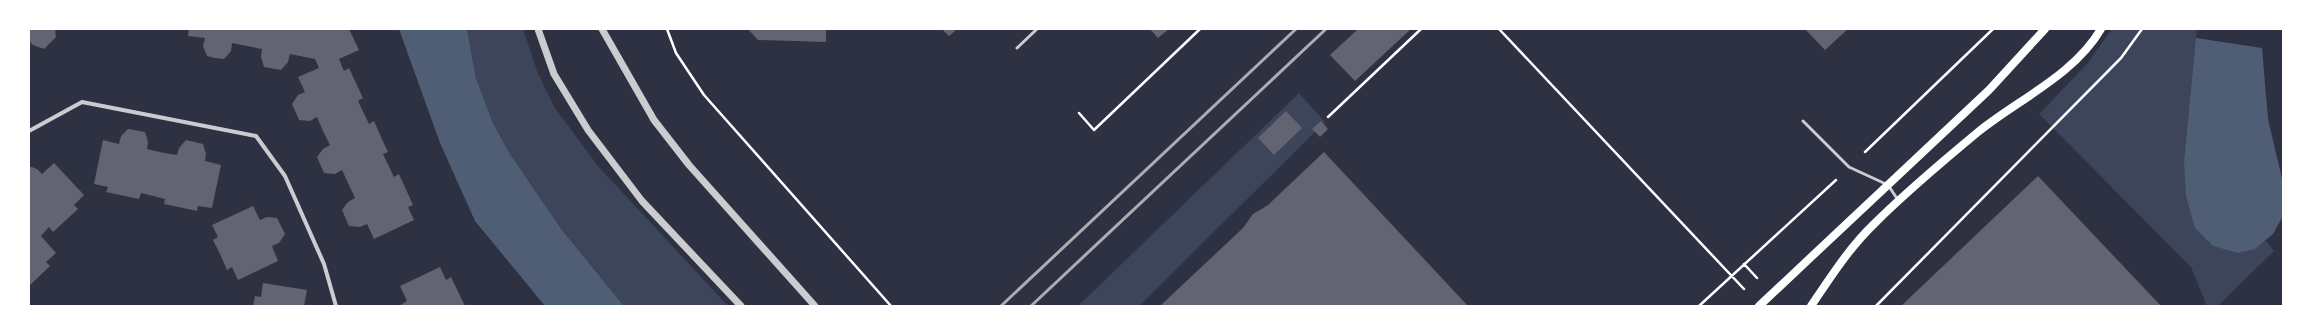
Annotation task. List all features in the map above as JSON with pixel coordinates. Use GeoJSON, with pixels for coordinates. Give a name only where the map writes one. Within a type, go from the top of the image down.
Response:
{"type":"FeatureCollection","features":[{"type":"Feature","properties":{"kind":"main road"},"geometry":{"type":"LineString","coordinates":[[1759,306],[1988,90],[2045,29]]}},
{"type":"Feature","properties":{"kind":"main road"},"geometry":{"type":"LineString","coordinates":[[1811,306],[1835,270],[1873,225],[1978,132],[2054,78],[2080,55],[2101,29]]}},
{"type":"Feature","properties":{"kind":"street"},"geometry":{"type":"LineString","coordinates":[[538,29],[554,74],[588,130],[642,201],[741,306]]}},
{"type":"Feature","properties":{"kind":"street"},"geometry":{"type":"LineString","coordinates":[[602,29],[658,126],[689,165],[815,306]]}},
{"type":"Feature","properties":{"kind":"street"},"geometry":{"type":"LineString","coordinates":[[29,131],[82,102],[256,136],[285,176],[324,264],[336,306]]}},
{"type":"Feature","properties":{"kind":"lane"},"geometry":{"type":"LineString","coordinates":[[1017,48],[1037,29]]}},
{"type":"Feature","properties":{"kind":"lane"},"geometry":{"type":"LineString","coordinates":[[1803,121],[1849,167],[1888,185],[1900,201]]}},
{"type":"Feature","properties":{"kind":"path"},"geometry":{"type":"LineString","coordinates":[[667,29],[676,53],[704,95],[891,306]]}},
{"type":"Feature","properties":{"kind":"path"},"geometry":{"type":"LineString","coordinates":[[1079,113],[1094,130],[1200,29]]}},
{"type":"Feature","properties":{"kind":"path"},"geometry":{"type":"LineString","coordinates":[[1328,117],[1421,29]]}},
{"type":"Feature","properties":{"kind":"path"},"geometry":{"type":"LineString","coordinates":[[1499,29],[1731,275]]}},
{"type":"Feature","properties":{"kind":"path"},"geometry":{"type":"LineString","coordinates":[[1699,306],[1849,167],[1993,29]]}},
{"type":"Feature","properties":{"kind":"path"},"geometry":{"type":"LineString","coordinates":[[1876,306],[2121,58],[2142,29]]}},
{"type":"Feature","properties":{"kind":"shaded area"},"geometry":{"type":"Polygon","coordinates":[[[399,29],[467,29],[476,78],[493,123],[510,154],[562,230],[624,306],[545,306],[475,221],[440,143],[399,29]]]}},
{"type":"Feature","properties":{"kind":"shaded area"},"geometry":{"type":"Polygon","coordinates":[[[467,29],[523,29],[537,71],[555,108],[598,166],[728,306],[624,306],[562,230],[510,154],[493,123],[476,78],[467,29]]]}},
{"type":"Feature","properties":{"kind":"shaded area"},"geometry":{"type":"Polygon","coordinates":[[[2112,29],[2197,29],[2196,38],[2255,249],[2265,240],[2274,251],[2218,306],[2207,306],[2191,267],[2039,114],[2087,64],[2112,29]]]}},
{"type":"Feature","properties":{"kind":"shaded area"},"geometry":{"type":"Polygon","coordinates":[[[2196,38],[2262,48],[2268,119],[2283,183],[2283,216],[2273,234],[2255,249],[2238,253],[2213,246],[2195,228],[2186,196],[2184,162],[2196,38]]]}},
{"type":"Feature","properties":{"kind":"shaded area"},"geometry":{"type":"Polygon","coordinates":[[[1299,93],[1325,122],[1139,306],[1078,306],[1299,93]]]}},
{"type":"Feature","properties":{"kind":"building"},"geometry":{"type":"Polygon","coordinates":[[[29,29],[55,29],[56,37],[44,49],[33,45],[29,41],[29,29]]]}},
{"type":"Feature","properties":{"kind":"building"},"geometry":{"type":"Polygon","coordinates":[[[189,29],[349,29],[359,50],[339,59],[344,71],[349,68],[363,98],[358,101],[369,124],[374,121],[388,152],[383,154],[394,177],[399,174],[413,205],[408,207],[414,220],[374,239],[367,224],[360,227],[349,226],[342,210],[348,202],[355,198],[342,170],[335,174],[324,173],[317,157],[323,149],[330,145],[317,117],[310,121],[299,120],[292,104],[298,95],[305,92],[298,77],[319,68],[315,59],[290,54],[288,62],[281,70],[264,67],[261,57],[262,49],[232,43],[231,51],[224,59],[215,58],[207,56],[203,46],[205,38],[188,36],[189,29]]]}},
{"type":"Feature","properties":{"kind":"building"},"geometry":{"type":"Polygon","coordinates":[[[748,29],[826,29],[826,42],[758,40],[748,29]]]}},
{"type":"Feature","properties":{"kind":"building"},"geometry":{"type":"Polygon","coordinates":[[[942,29],[957,29],[949,36],[942,29]]]}},
{"type":"Feature","properties":{"kind":"building"},"geometry":{"type":"Polygon","coordinates":[[[1150,29],[1169,29],[1158,38],[1150,29]]]}},
{"type":"Feature","properties":{"kind":"building"},"geometry":{"type":"Polygon","coordinates":[[[1358,29],[1411,29],[1355,81],[1330,55],[1358,29]]]}},
{"type":"Feature","properties":{"kind":"building"},"geometry":{"type":"Polygon","coordinates":[[[1805,29],[1848,29],[1825,50],[1805,29]]]}},
{"type":"Feature","properties":{"kind":"building"},"geometry":{"type":"Polygon","coordinates":[[[1286,111],[1302,128],[1274,155],[1258,138],[1286,111]]]}},
{"type":"Feature","properties":{"kind":"building"},"geometry":{"type":"Polygon","coordinates":[[[1321,121],[1328,129],[1320,137],[1312,129],[1321,121]]]}},
{"type":"Feature","properties":{"kind":"building"},"geometry":{"type":"Polygon","coordinates":[[[128,129],[145,132],[148,142],[147,149],[164,153],[177,155],[179,148],[186,140],[203,144],[206,154],[205,161],[221,165],[212,208],[198,206],[197,211],[164,204],[165,199],[141,193],[139,199],[106,192],[108,187],[94,184],[103,140],[119,144],[121,136],[128,129]]]}},
{"type":"Feature","properties":{"kind":"building"},"geometry":{"type":"Polygon","coordinates":[[[1324,152],[1468,306],[1160,306],[1243,228],[1253,214],[1268,205],[1324,152]]]}},
{"type":"Feature","properties":{"kind":"building"},"geometry":{"type":"Polygon","coordinates":[[[54,163],[84,195],[74,205],[78,209],[53,232],[49,227],[41,236],[56,253],[46,262],[50,266],[29,286],[29,166],[37,169],[42,174],[54,163]]]}},
{"type":"Feature","properties":{"kind":"building"},"geometry":{"type":"Polygon","coordinates":[[[2038,176],[2161,306],[1901,306],[2038,176]]]}},
{"type":"Feature","properties":{"kind":"building"},"geometry":{"type":"Polygon","coordinates":[[[253,206],[260,220],[267,217],[277,218],[285,234],[279,243],[272,246],[278,261],[238,280],[232,267],[227,270],[213,240],[218,237],[212,225],[253,206]]]}},
{"type":"Feature","properties":{"kind":"building"},"geometry":{"type":"Polygon","coordinates":[[[440,267],[446,280],[451,277],[465,306],[399,306],[407,301],[400,286],[440,267]]]}},
{"type":"Feature","properties":{"kind":"building"},"geometry":{"type":"Polygon","coordinates":[[[263,283],[307,290],[304,306],[253,306],[255,296],[261,297],[263,283]]]}},
{"type":"Feature","properties":{"kind":"railway"},"geometry":{"type":"LineString","coordinates":[[1001,306],[1296,29]]}},
{"type":"Feature","properties":{"kind":"railway"},"geometry":{"type":"LineString","coordinates":[[1031,306],[1326,29]]}}]}
